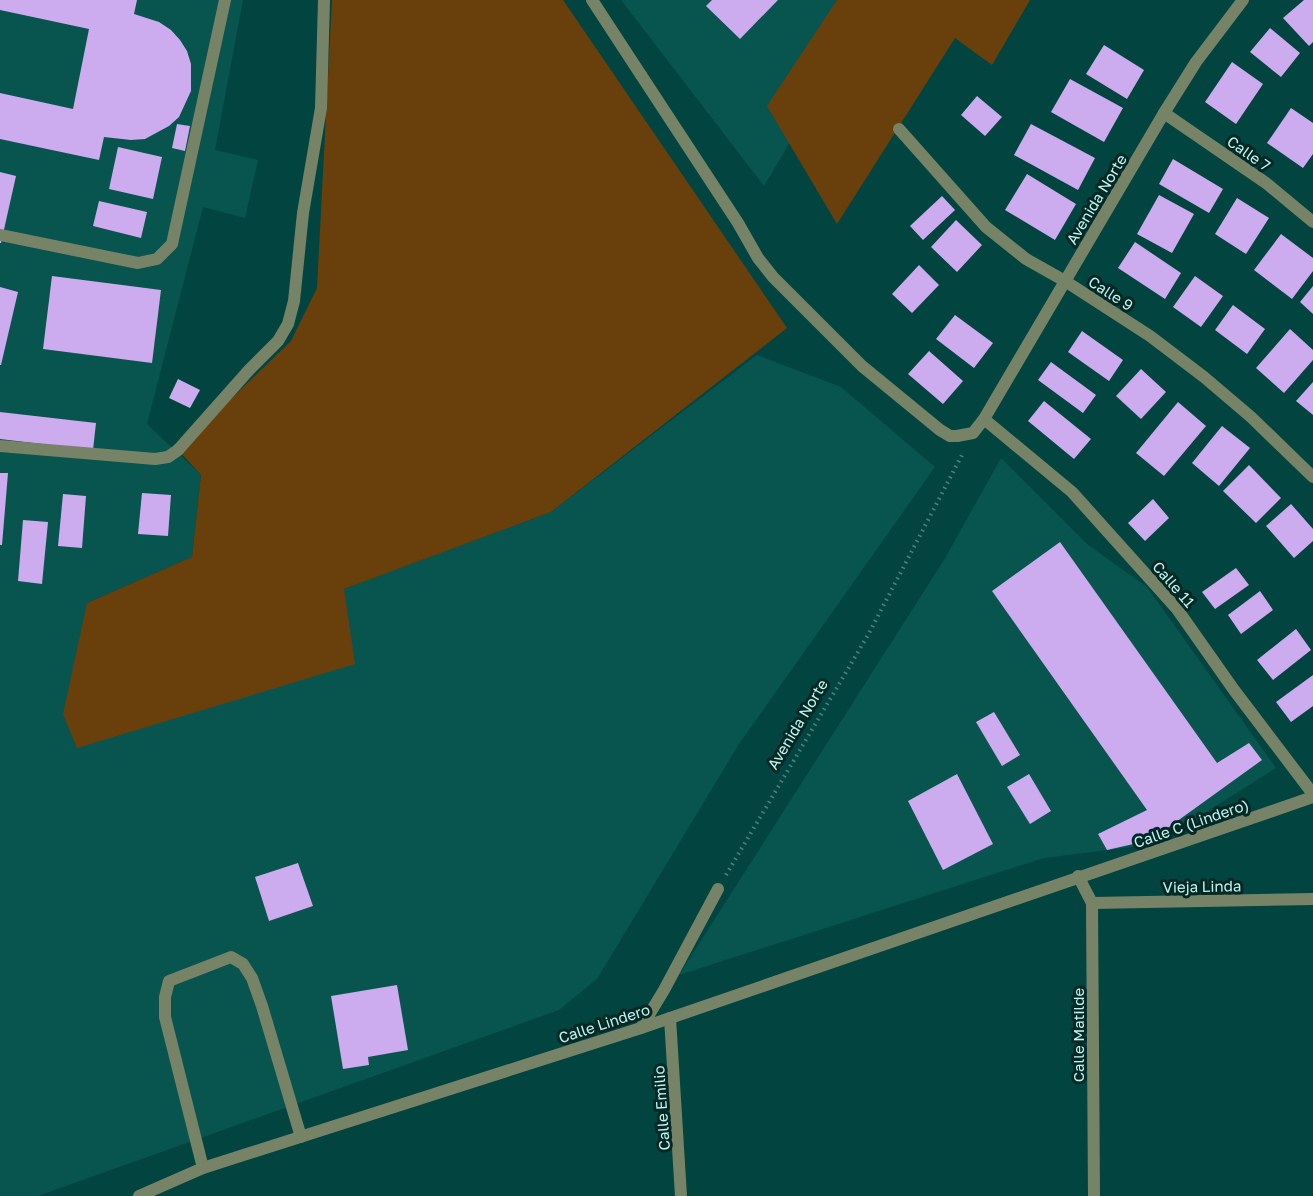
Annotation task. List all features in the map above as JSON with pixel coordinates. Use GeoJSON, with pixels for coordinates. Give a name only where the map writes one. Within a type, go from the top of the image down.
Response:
{"type":"FeatureCollection","features":[{"type":"Feature","properties":{"kind":"street"},"geometry":{"type":"LineString","coordinates":[[0,235],[138,263],[157,259],[172,244],[225,0]]}},
{"type":"Feature","properties":{"kind":"street"},"geometry":{"type":"LineString","coordinates":[[0,446],[155,459],[168,457],[178,450],[278,340],[288,324],[294,301],[303,213],[321,108],[324,0]]}},
{"type":"Feature","properties":{"kind":"street"},"geometry":{"type":"LineString","coordinates":[[592,0],[732,213],[758,258],[773,277],[869,373],[940,430],[950,436],[973,433]]}},
{"type":"Feature","properties":{"kind":"street","name":"Avenida Norte"},"geometry":{"type":"LineString","coordinates":[[973,433],[984,419],[1164,113],[1196,62],[1243,0]]}},
{"type":"Feature","properties":{"kind":"street","name":"Calle 7"},"geometry":{"type":"LineString","coordinates":[[1164,113],[1266,183],[1313,222]]}},
{"type":"Feature","properties":{"kind":"street","name":"Calle 9"},"geometry":{"type":"LineString","coordinates":[[899,129],[986,227],[1026,259],[1065,281],[1150,336],[1204,377],[1251,417],[1313,477]]}},
{"type":"Feature","properties":{"kind":"street","name":"Calle 11"},"geometry":{"type":"LineString","coordinates":[[984,419],[1072,492],[1177,609],[1313,796]]}},
{"type":"Feature","properties":{"kind":"street","name":"Calle C (Lindero)"},"geometry":{"type":"LineString","coordinates":[[1078,876],[1313,796]]}},
{"type":"Feature","properties":{"kind":"street","name":"Calle Matilde"},"geometry":{"type":"LineString","coordinates":[[1078,876],[1092,903],[1094,1196]]}},
{"type":"Feature","properties":{"kind":"street","name":"Calle Lindero"},"geometry":{"type":"LineString","coordinates":[[139,1196],[203,1168],[641,1028],[1078,876]]}},
{"type":"Feature","properties":{"kind":"street"},"geometry":{"type":"LineString","coordinates":[[641,1028],[718,889]]}},
{"type":"Feature","properties":{"kind":"street","name":"Vieja Linda"},"geometry":{"type":"LineString","coordinates":[[1092,903],[1313,899]]}},
{"type":"Feature","properties":{"kind":"street"},"geometry":{"type":"LineString","coordinates":[[203,1168],[165,1017],[165,997],[169,981],[231,957],[243,963],[252,978],[301,1137]]}},
{"type":"Feature","properties":{"kind":"street","name":"Calle Emilio"},"geometry":{"type":"LineString","coordinates":[[670,1018],[681,1196]]}},
{"type":"Feature","properties":{"kind":"path","name":"Avenida Norte"},"geometry":{"type":"LineString","coordinates":[[718,889],[868,635],[973,433]]}},
{"type":"Feature","properties":{"kind":"shaded area"},"geometry":{"type":"Polygon","coordinates":[[[0,0],[243,0],[215,150],[258,160],[245,218],[203,207],[147,424],[201,475],[192,557],[87,603],[344,589],[551,512],[757,355],[841,387],[935,467],[739,744],[597,979],[559,1010],[38,1196],[0,1196],[0,0]]]}},
{"type":"Feature","properties":{"kind":"shaded area"},"geometry":{"type":"Polygon","coordinates":[[[332,0],[563,0],[787,328],[551,512],[344,589],[355,664],[77,748],[63,714],[87,603],[192,557],[201,475],[178,450],[291,341],[317,288],[332,0]]]}},
{"type":"Feature","properties":{"kind":"shaded area"},"geometry":{"type":"Polygon","coordinates":[[[621,0],[874,0],[764,186],[621,0]]]}},
{"type":"Feature","properties":{"kind":"shaded area"},"geometry":{"type":"Polygon","coordinates":[[[837,0],[1030,0],[992,65],[955,38],[837,224],[767,106],[837,0]]]}},
{"type":"Feature","properties":{"kind":"shaded area"},"geometry":{"type":"Polygon","coordinates":[[[1001,458],[1087,544],[1147,587],[1276,768],[1156,844],[1044,858],[679,975],[944,560],[1001,458]]]}},
{"type":"Feature","properties":{"kind":"building"},"geometry":{"type":"Polygon","coordinates":[[[0,0],[137,0],[134,14],[159,22],[171,30],[187,51],[191,64],[191,91],[179,117],[169,126],[145,139],[104,137],[99,160],[0,139],[0,93],[73,109],[89,29],[0,10],[0,0]]]}},
{"type":"Feature","properties":{"kind":"building"},"geometry":{"type":"Polygon","coordinates":[[[712,0],[778,0],[740,39],[706,6],[712,0]]]}},
{"type":"Feature","properties":{"kind":"building"},"geometry":{"type":"Polygon","coordinates":[[[1304,0],[1313,0],[1313,42],[1309,46],[1283,18],[1304,0]]]}},
{"type":"Feature","properties":{"kind":"building"},"geometry":{"type":"Polygon","coordinates":[[[1270,28],[1300,53],[1281,77],[1250,52],[1270,28]]]}},
{"type":"Feature","properties":{"kind":"building"},"geometry":{"type":"Polygon","coordinates":[[[1104,45],[1144,70],[1127,99],[1086,74],[1104,45]]]}},
{"type":"Feature","properties":{"kind":"building"},"geometry":{"type":"Polygon","coordinates":[[[1232,62],[1263,84],[1236,124],[1205,102],[1232,62]]]}},
{"type":"Feature","properties":{"kind":"building"},"geometry":{"type":"Polygon","coordinates":[[[1070,79],[1123,108],[1104,142],[1051,112],[1070,79]]]}},
{"type":"Feature","properties":{"kind":"building"},"geometry":{"type":"Polygon","coordinates":[[[977,96],[1002,117],[985,136],[961,115],[977,96]]]}},
{"type":"Feature","properties":{"kind":"building"},"geometry":{"type":"Polygon","coordinates":[[[1291,108],[1313,123],[1313,154],[1303,168],[1267,143],[1291,108]]]}},
{"type":"Feature","properties":{"kind":"building"},"geometry":{"type":"Polygon","coordinates":[[[177,124],[190,126],[185,151],[172,148],[177,124]]]}},
{"type":"Feature","properties":{"kind":"building"},"geometry":{"type":"Polygon","coordinates":[[[1031,124],[1095,158],[1078,190],[1014,155],[1031,124]]]}},
{"type":"Feature","properties":{"kind":"building"},"geometry":{"type":"Polygon","coordinates":[[[118,147],[162,157],[153,199],[109,189],[118,147]]]}},
{"type":"Feature","properties":{"kind":"building"},"geometry":{"type":"Polygon","coordinates":[[[1173,159],[1223,189],[1209,213],[1159,184],[1173,159]]]}},
{"type":"Feature","properties":{"kind":"building"},"geometry":{"type":"Polygon","coordinates":[[[0,172],[16,176],[1,243],[0,243],[0,172]]]}},
{"type":"Feature","properties":{"kind":"building"},"geometry":{"type":"Polygon","coordinates":[[[1027,174],[1076,204],[1055,240],[1005,210],[1027,174]]]}},
{"type":"Feature","properties":{"kind":"building"},"geometry":{"type":"Polygon","coordinates":[[[1159,195],[1194,214],[1172,253],[1137,234],[1159,195]]]}},
{"type":"Feature","properties":{"kind":"building"},"geometry":{"type":"Polygon","coordinates":[[[942,196],[955,210],[923,240],[910,226],[942,196]]]}},
{"type":"Feature","properties":{"kind":"building"},"geometry":{"type":"Polygon","coordinates":[[[1237,198],[1269,218],[1246,254],[1215,234],[1237,198]]]}},
{"type":"Feature","properties":{"kind":"building"},"geometry":{"type":"Polygon","coordinates":[[[99,201],[147,212],[141,238],[93,226],[99,201]]]}},
{"type":"Feature","properties":{"kind":"building"},"geometry":{"type":"Polygon","coordinates":[[[956,220],[982,245],[957,272],[931,247],[956,220]]]}},
{"type":"Feature","properties":{"kind":"building"},"geometry":{"type":"Polygon","coordinates":[[[1281,234],[1313,258],[1313,271],[1292,299],[1254,270],[1281,234]]]}},
{"type":"Feature","properties":{"kind":"building"},"geometry":{"type":"Polygon","coordinates":[[[1135,242],[1181,273],[1165,299],[1118,268],[1135,242]]]}},
{"type":"Feature","properties":{"kind":"building"},"geometry":{"type":"Polygon","coordinates":[[[919,265],[939,285],[912,313],[892,294],[919,265]]]}},
{"type":"Feature","properties":{"kind":"building"},"geometry":{"type":"Polygon","coordinates":[[[52,276],[161,290],[152,363],[43,349],[52,276]]]}},
{"type":"Feature","properties":{"kind":"building"},"geometry":{"type":"Polygon","coordinates":[[[1195,276],[1223,296],[1201,327],[1173,307],[1195,276]]]}},
{"type":"Feature","properties":{"kind":"building"},"geometry":{"type":"Polygon","coordinates":[[[1313,286],[1313,314],[1300,302],[1313,286]]]}},
{"type":"Feature","properties":{"kind":"building"},"geometry":{"type":"Polygon","coordinates":[[[0,287],[18,292],[1,365],[0,365],[0,287]]]}},
{"type":"Feature","properties":{"kind":"building"},"geometry":{"type":"Polygon","coordinates":[[[1233,305],[1265,329],[1247,354],[1215,330],[1233,305]]]}},
{"type":"Feature","properties":{"kind":"building"},"geometry":{"type":"Polygon","coordinates":[[[955,315],[993,343],[974,368],[936,339],[955,315]]]}},
{"type":"Feature","properties":{"kind":"building"},"geometry":{"type":"Polygon","coordinates":[[[1290,329],[1313,350],[1313,360],[1284,393],[1256,368],[1290,329]]]}},
{"type":"Feature","properties":{"kind":"building"},"geometry":{"type":"Polygon","coordinates":[[[1082,331],[1123,360],[1109,381],[1068,352],[1082,331]]]}},
{"type":"Feature","properties":{"kind":"building"},"geometry":{"type":"Polygon","coordinates":[[[929,351],[963,381],[943,404],[908,374],[929,351]]]}},
{"type":"Feature","properties":{"kind":"building"},"geometry":{"type":"Polygon","coordinates":[[[1051,362],[1096,395],[1083,413],[1038,380],[1051,362]]]}},
{"type":"Feature","properties":{"kind":"building"},"geometry":{"type":"Polygon","coordinates":[[[1141,369],[1166,392],[1141,419],[1116,396],[1141,369]]]}},
{"type":"Feature","properties":{"kind":"building"},"geometry":{"type":"Polygon","coordinates":[[[178,379],[200,390],[190,408],[169,398],[178,379]]]}},
{"type":"Feature","properties":{"kind":"building"},"geometry":{"type":"Polygon","coordinates":[[[1313,382],[1313,415],[1296,401],[1313,382]]]}},
{"type":"Feature","properties":{"kind":"building"},"geometry":{"type":"Polygon","coordinates":[[[1044,401],[1091,439],[1074,459],[1028,421],[1044,401]]]}},
{"type":"Feature","properties":{"kind":"building"},"geometry":{"type":"Polygon","coordinates":[[[1178,402],[1206,426],[1164,476],[1136,453],[1178,402]]]}},
{"type":"Feature","properties":{"kind":"building"},"geometry":{"type":"Polygon","coordinates":[[[0,412],[96,423],[93,450],[0,439],[0,412]]]}},
{"type":"Feature","properties":{"kind":"building"},"geometry":{"type":"Polygon","coordinates":[[[1222,426],[1250,448],[1219,486],[1192,463],[1222,426]]]}},
{"type":"Feature","properties":{"kind":"building"},"geometry":{"type":"Polygon","coordinates":[[[1249,465],[1281,498],[1256,523],[1223,491],[1249,465]]]}},
{"type":"Feature","properties":{"kind":"building"},"geometry":{"type":"Polygon","coordinates":[[[0,473],[8,473],[2,545],[0,545],[0,473]]]}},
{"type":"Feature","properties":{"kind":"building"},"geometry":{"type":"Polygon","coordinates":[[[142,493],[171,495],[168,536],[138,534],[142,493]]]}},
{"type":"Feature","properties":{"kind":"building"},"geometry":{"type":"Polygon","coordinates":[[[63,494],[86,496],[82,548],[58,546],[63,494]]]}},
{"type":"Feature","properties":{"kind":"building"},"geometry":{"type":"Polygon","coordinates":[[[1153,499],[1169,518],[1145,541],[1128,523],[1153,499]]]}},
{"type":"Feature","properties":{"kind":"building"},"geometry":{"type":"Polygon","coordinates":[[[1291,504],[1313,529],[1313,541],[1294,558],[1266,526],[1291,504]]]}},
{"type":"Feature","properties":{"kind":"building"},"geometry":{"type":"Polygon","coordinates":[[[23,520],[48,522],[42,584],[18,581],[23,520]]]}},
{"type":"Feature","properties":{"kind":"building"},"geometry":{"type":"Polygon","coordinates":[[[1060,542],[1217,763],[1249,743],[1262,760],[1151,840],[1107,850],[1098,834],[1147,810],[992,591],[1060,542]]]}},
{"type":"Feature","properties":{"kind":"building"},"geometry":{"type":"Polygon","coordinates":[[[1236,568],[1249,585],[1215,609],[1202,592],[1236,568]]]}},
{"type":"Feature","properties":{"kind":"building"},"geometry":{"type":"Polygon","coordinates":[[[1260,591],[1273,610],[1241,634],[1228,615],[1260,591]]]}},
{"type":"Feature","properties":{"kind":"building"},"geometry":{"type":"Polygon","coordinates":[[[1296,629],[1311,650],[1273,680],[1257,660],[1296,629]]]}},
{"type":"Feature","properties":{"kind":"building"},"geometry":{"type":"Polygon","coordinates":[[[1313,675],[1313,706],[1291,722],[1276,702],[1313,675]]]}},
{"type":"Feature","properties":{"kind":"building"},"geometry":{"type":"Polygon","coordinates":[[[994,712],[1020,755],[1002,766],[976,722],[994,712]]]}},
{"type":"Feature","properties":{"kind":"building"},"geometry":{"type":"Polygon","coordinates":[[[957,774],[993,844],[943,870],[908,801],[957,774]]]}},
{"type":"Feature","properties":{"kind":"building"},"geometry":{"type":"Polygon","coordinates":[[[1029,774],[1051,811],[1030,824],[1007,787],[1029,774]]]}},
{"type":"Feature","properties":{"kind":"building"},"geometry":{"type":"Polygon","coordinates":[[[298,863],[313,906],[269,921],[255,877],[298,863]]]}},
{"type":"Feature","properties":{"kind":"building"},"geometry":{"type":"Polygon","coordinates":[[[397,985],[408,1050],[368,1057],[369,1065],[343,1069],[331,996],[397,985]]]}}]}
